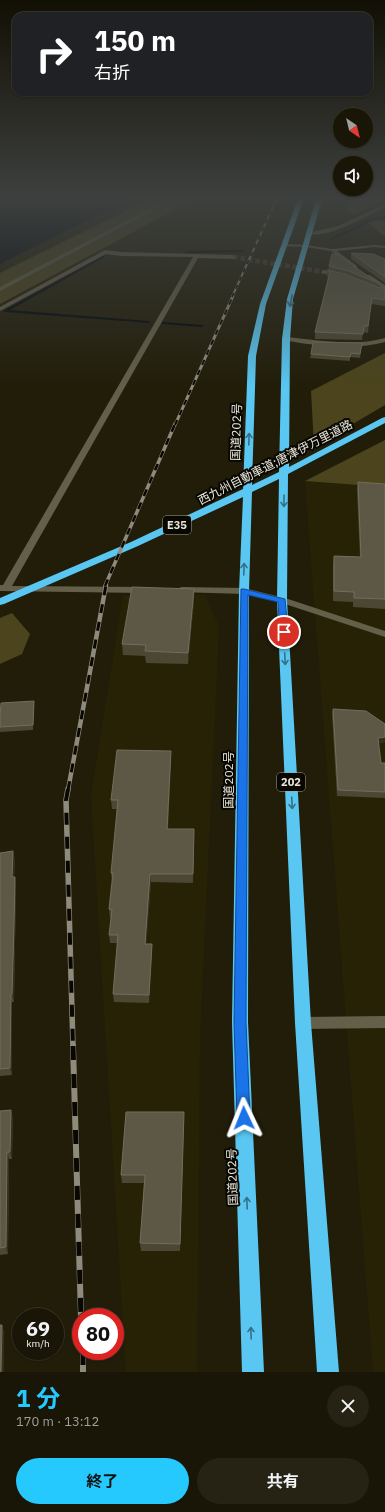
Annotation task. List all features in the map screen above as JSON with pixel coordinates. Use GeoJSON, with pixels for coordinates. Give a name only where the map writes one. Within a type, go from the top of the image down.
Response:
{"type":"FeatureCollection","features":[{"type":"Feature","properties":{"kind":"highway","name":"国道202号"},"geometry":{"type":"LineString","coordinates":[[253,1372],[240,1022],[244,591],[252,356],[263,304],[278,260]]}},
{"type":"Feature","properties":{"kind":"highway","name":"202"},"geometry":{"type":"LineString","coordinates":[[302,260],[290,299],[286,339],[282,600],[303,1023],[328,1372]]}},
{"type":"Feature","properties":{"kind":"highway","name":"西九州自動車道;唐津伊万里道路"},"geometry":{"type":"LineString","coordinates":[[0,602],[72,572],[198,515],[351,440],[385,420]]}},
{"type":"Feature","properties":{"kind":"street"},"geometry":{"type":"LineString","coordinates":[[0,289],[55,260]]}},
{"type":"Feature","properties":{"kind":"street"},"geometry":{"type":"LineString","coordinates":[[0,309],[90,260]]}},
{"type":"Feature","properties":{"kind":"street"},"geometry":{"type":"LineString","coordinates":[[150,590],[3,588],[194,260]]}},
{"type":"Feature","properties":{"kind":"street"},"geometry":{"type":"LineString","coordinates":[[346,260],[385,288]]}},
{"type":"Feature","properties":{"kind":"street"},"geometry":{"type":"LineString","coordinates":[[324,272],[346,277]]}},
{"type":"Feature","properties":{"kind":"street"},"geometry":{"type":"LineString","coordinates":[[375,289],[385,292]]}},
{"type":"Feature","properties":{"kind":"street"},"geometry":{"type":"LineString","coordinates":[[286,339],[362,345],[379,343],[385,340]]}},
{"type":"Feature","properties":{"kind":"street"},"geometry":{"type":"LineString","coordinates":[[174,590],[244,591],[282,600],[385,634]]}},
{"type":"Feature","properties":{"kind":"street"},"geometry":{"type":"LineString","coordinates":[[303,1023],[385,1022]]}},
{"type":"Feature","properties":{"kind":"shaded area"},"geometry":{"type":"Polygon","coordinates":[[[0,260],[8,260],[0,264],[0,260]]]}},
{"type":"Feature","properties":{"kind":"shaded area"},"geometry":{"type":"Polygon","coordinates":[[[26,260],[81,260],[0,304],[0,273],[26,260]]]}},
{"type":"Feature","properties":{"kind":"shaded area"},"geometry":{"type":"Polygon","coordinates":[[[385,353],[385,405],[314,447],[311,391],[385,353]]]}},
{"type":"Feature","properties":{"kind":"shaded area"},"geometry":{"type":"Polygon","coordinates":[[[385,440],[385,487],[305,481],[385,440]]]}},
{"type":"Feature","properties":{"kind":"shaded area"},"geometry":{"type":"Polygon","coordinates":[[[305,481],[385,487],[385,1372],[373,1372],[305,481]]]}},
{"type":"Feature","properties":{"kind":"shaded area"},"geometry":{"type":"Polygon","coordinates":[[[205,595],[219,626],[200,1036],[197,1372],[126,1372],[124,1308],[122,1308],[91,795],[123,596],[205,595]]]}},
{"type":"Feature","properties":{"kind":"shaded area"},"geometry":{"type":"Polygon","coordinates":[[[12,613],[30,634],[22,654],[0,664],[0,618],[12,613]]]}},
{"type":"Feature","properties":{"kind":"building"},"geometry":{"type":"Polygon","coordinates":[[[330,260],[345,260],[378,283],[349,271],[329,266],[330,260]]]}},
{"type":"Feature","properties":{"kind":"building"},"geometry":{"type":"Polygon","coordinates":[[[361,260],[385,260],[385,277],[361,260]]]}},
{"type":"Feature","properties":{"kind":"building"},"geometry":{"type":"Polygon","coordinates":[[[327,270],[344,274],[381,288],[385,288],[385,300],[372,298],[368,326],[364,326],[363,334],[315,332],[330,272],[327,270]]]}},
{"type":"Feature","properties":{"kind":"building"},"geometry":{"type":"Polygon","coordinates":[[[313,342],[362,343],[360,354],[351,353],[350,357],[311,354],[313,342]]]}},
{"type":"Feature","properties":{"kind":"building"},"geometry":{"type":"Polygon","coordinates":[[[358,482],[385,484],[385,599],[354,598],[354,592],[334,591],[334,556],[361,557],[358,482]]]}},
{"type":"Feature","properties":{"kind":"building"},"geometry":{"type":"Polygon","coordinates":[[[132,587],[194,589],[188,653],[145,651],[146,645],[122,644],[132,587]]]}},
{"type":"Feature","properties":{"kind":"building"},"geometry":{"type":"Polygon","coordinates":[[[34,701],[33,725],[0,727],[1,703],[34,701]]]}},
{"type":"Feature","properties":{"kind":"building"},"geometry":{"type":"Polygon","coordinates":[[[333,709],[366,711],[385,724],[385,737],[378,738],[381,763],[385,763],[385,792],[338,790],[333,709]]]}},
{"type":"Feature","properties":{"kind":"building"},"geometry":{"type":"Polygon","coordinates":[[[117,750],[171,751],[167,829],[194,829],[193,874],[150,874],[145,944],[152,944],[149,995],[113,994],[118,935],[109,935],[112,910],[109,909],[118,800],[111,800],[117,750]]]}},
{"type":"Feature","properties":{"kind":"building"},"geometry":{"type":"Polygon","coordinates":[[[13,851],[12,877],[15,877],[10,1068],[0,1069],[0,853],[13,851]]]}},
{"type":"Feature","properties":{"kind":"building"},"geometry":{"type":"Polygon","coordinates":[[[11,1110],[10,1152],[7,1152],[6,1247],[0,1248],[0,1111],[11,1110]]]}},
{"type":"Feature","properties":{"kind":"building"},"geometry":{"type":"Polygon","coordinates":[[[126,1112],[184,1112],[180,1244],[140,1243],[145,1175],[121,1175],[126,1112]]]}},
{"type":"Feature","properties":{"kind":"building"},"geometry":{"type":"Polygon","coordinates":[[[0,1325],[2,1325],[1,1372],[0,1372],[0,1325]]]}},
{"type":"Feature","properties":{"kind":"waterway"},"geometry":{"type":"LineString","coordinates":[[97,260],[5,311],[148,322]]}},
{"type":"Feature","properties":{"kind":"waterway"},"geometry":{"type":"LineString","coordinates":[[164,323],[202,326]]}},
{"type":"Feature","properties":{"kind":"tunnel"},"geometry":{"type":"LineString","coordinates":[[251,260],[324,272]]}},
{"type":"Feature","properties":{"kind":"railway"},"geometry":{"type":"LineString","coordinates":[[232,297],[249,260]]}},
{"type":"Feature","properties":{"kind":"railway"},"geometry":{"type":"LineString","coordinates":[[175,425],[233,296]]}},
{"type":"Feature","properties":{"kind":"railway"},"geometry":{"type":"LineString","coordinates":[[105,586],[175,424]]}},
{"type":"Feature","properties":{"kind":"railway"},"geometry":{"type":"LineString","coordinates":[[68,790],[106,585]]}},
{"type":"Feature","properties":{"kind":"railway"},"geometry":{"type":"LineString","coordinates":[[68,789],[66,800],[73,1047]]}},
{"type":"Feature","properties":{"kind":"railway"},"geometry":{"type":"LineString","coordinates":[[73,1046],[81,1308]]}},
{"type":"Feature","properties":{"kind":"railway"},"geometry":{"type":"LineString","coordinates":[[83,1360],[83,1372]]}},
{"type":"Feature","properties":{"kind":"route"},"geometry":{"type":"LineString","coordinates":[[244,1118],[240,1022],[244,591],[282,600],[284,632]]}}]}
